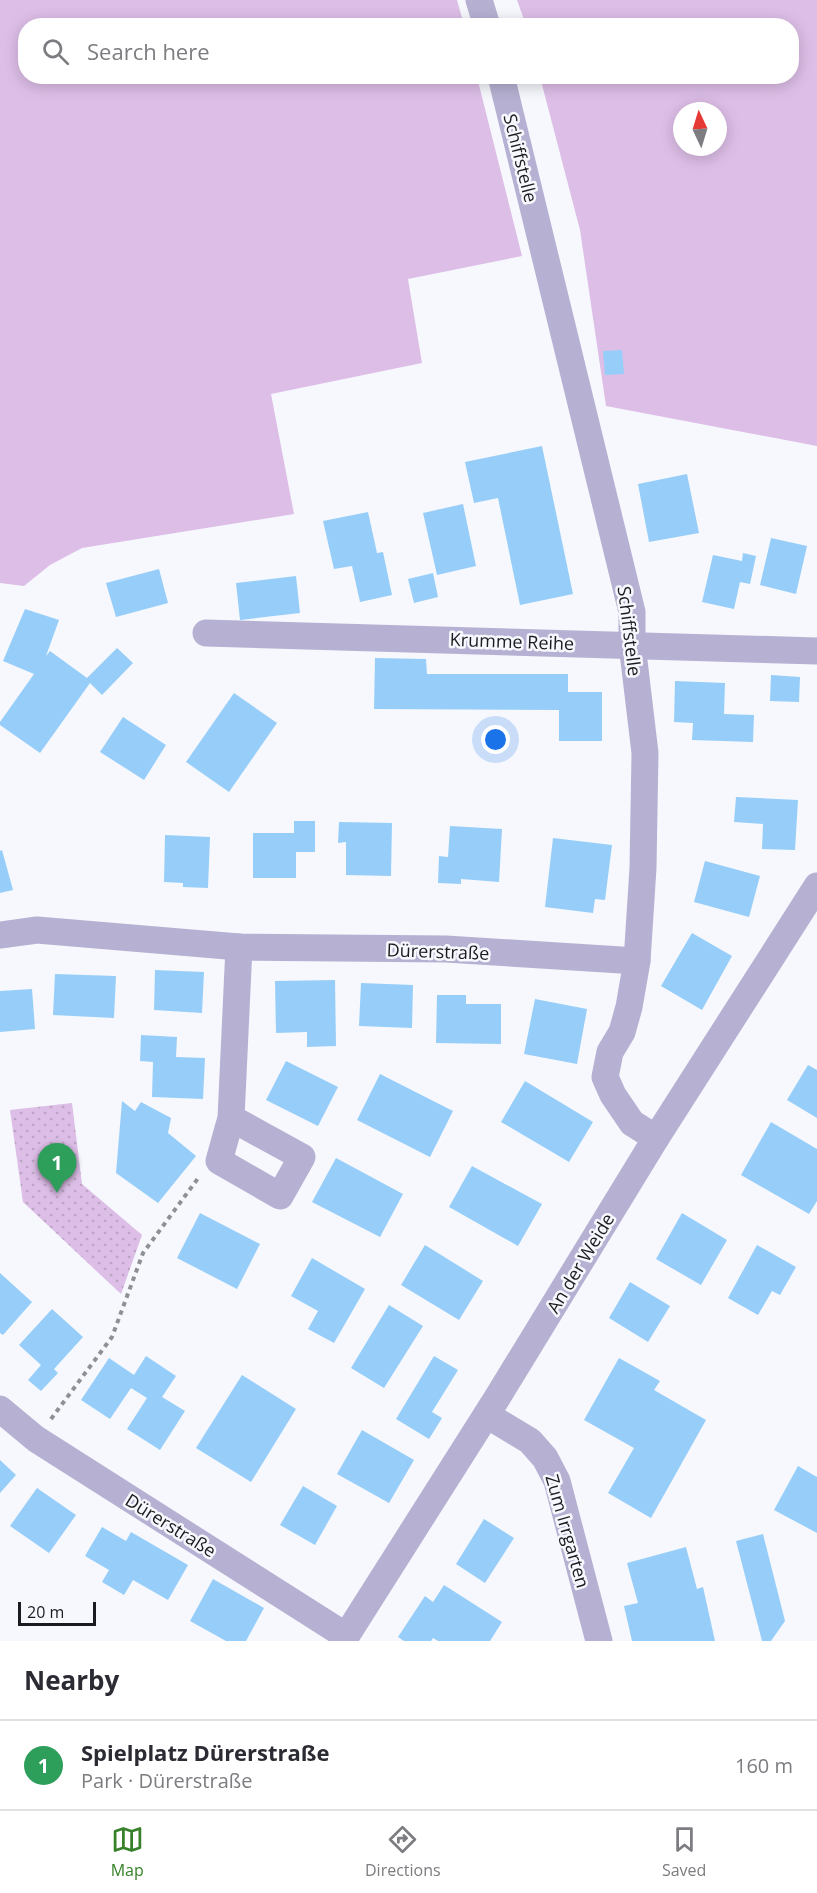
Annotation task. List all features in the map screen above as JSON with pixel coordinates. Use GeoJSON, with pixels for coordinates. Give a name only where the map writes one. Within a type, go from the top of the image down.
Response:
{"type":"FeatureCollection","features":[{"type":"Feature","properties":{"kind":"street"},"geometry":{"type":"LineString","coordinates":[[479,0],[485,18]]}},
{"type":"Feature","properties":{"kind":"street","name":"Schiffstelle"},"geometry":{"type":"LineString","coordinates":[[503,84],[632,612],[632,644],[645,753],[644,868],[637,961],[629,1007],[622,1032],[610,1052],[605,1077],[613,1095],[632,1123],[656,1138]]}},
{"type":"Feature","properties":{"kind":"street","name":"Krumme Reihe"},"geometry":{"type":"LineString","coordinates":[[206,633],[817,651]]}},
{"type":"Feature","properties":{"kind":"street","name":"An der Weide"},"geometry":{"type":"LineString","coordinates":[[345,1639],[487,1415],[656,1138],[817,886]]}},
{"type":"Feature","properties":{"kind":"street","name":"Dürerstraße"},"geometry":{"type":"LineString","coordinates":[[0,935],[37,930],[239,947],[446,950],[637,961]]}},
{"type":"Feature","properties":{"kind":"street"},"geometry":{"type":"LineString","coordinates":[[231,1118],[302,1156],[280,1196],[219,1161],[231,1118],[239,947]]}},
{"type":"Feature","properties":{"kind":"street","name":"Dürerstraße"},"geometry":{"type":"LineString","coordinates":[[0,1409],[36,1439],[345,1639]]}},
{"type":"Feature","properties":{"kind":"street","name":"Zum Irrgarten"},"geometry":{"type":"LineString","coordinates":[[487,1415],[530,1442],[545,1458],[558,1481],[599,1641]]}},
{"type":"Feature","properties":{"kind":"path"},"geometry":{"type":"LineString","coordinates":[[36,1439],[112,1337],[143,1253],[198,1177],[219,1161]]}},
{"type":"Feature","properties":{"kind":"shaded area"},"geometry":{"type":"Polygon","coordinates":[[[0,0],[457,0],[462,18],[18,18],[18,84],[479,84],[522,256],[408,279],[422,363],[271,394],[294,514],[82,548],[50,565],[24,586],[0,583],[0,0]]]}},
{"type":"Feature","properties":{"kind":"shaded area"},"geometry":{"type":"Polygon","coordinates":[[[517,0],[817,0],[817,446],[606,406],[580,230],[542,84],[799,84],[799,18],[523,18],[517,0]]]}},
{"type":"Feature","properties":{"kind":"shaded area"},"geometry":{"type":"Polygon","coordinates":[[[72,1103],[82,1184],[142,1235],[121,1294],[23,1202],[10,1110],[72,1103]]]}},
{"type":"Feature","properties":{"kind":"building"},"geometry":{"type":"Polygon","coordinates":[[[622,350],[624,374],[605,375],[603,351],[622,350]]]}},
{"type":"Feature","properties":{"kind":"building"},"geometry":{"type":"Polygon","coordinates":[[[542,446],[573,594],[520,605],[498,498],[474,503],[465,462],[542,446]]]}},
{"type":"Feature","properties":{"kind":"building"},"geometry":{"type":"Polygon","coordinates":[[[687,474],[699,533],[649,542],[638,484],[687,474]]]}},
{"type":"Feature","properties":{"kind":"building"},"geometry":{"type":"Polygon","coordinates":[[[463,504],[476,566],[437,575],[423,513],[463,504]]]}},
{"type":"Feature","properties":{"kind":"building"},"geometry":{"type":"Polygon","coordinates":[[[368,512],[377,553],[383,552],[392,595],[360,602],[352,566],[334,569],[323,521],[368,512]]]}},
{"type":"Feature","properties":{"kind":"building"},"geometry":{"type":"Polygon","coordinates":[[[771,538],[807,546],[796,594],[760,585],[771,538]]]}},
{"type":"Feature","properties":{"kind":"building"},"geometry":{"type":"Polygon","coordinates":[[[743,553],[756,556],[750,584],[740,582],[734,609],[702,602],[713,555],[742,561],[743,553]]]}},
{"type":"Feature","properties":{"kind":"building"},"geometry":{"type":"Polygon","coordinates":[[[159,569],[168,603],[116,617],[106,583],[159,569]]]}},
{"type":"Feature","properties":{"kind":"building"},"geometry":{"type":"Polygon","coordinates":[[[433,573],[438,597],[414,603],[408,579],[433,573]]]}},
{"type":"Feature","properties":{"kind":"building"},"geometry":{"type":"Polygon","coordinates":[[[296,576],[300,613],[240,620],[236,583],[296,576]]]}},
{"type":"Feature","properties":{"kind":"building"},"geometry":{"type":"Polygon","coordinates":[[[25,609],[59,620],[46,656],[50,651],[87,678],[117,648],[133,663],[102,695],[90,683],[40,753],[0,725],[34,674],[3,661],[25,609]]]}},
{"type":"Feature","properties":{"kind":"building"},"geometry":{"type":"Polygon","coordinates":[[[375,658],[426,659],[427,674],[568,674],[568,692],[602,692],[602,741],[559,741],[559,710],[374,709],[375,658]]]}},
{"type":"Feature","properties":{"kind":"building"},"geometry":{"type":"Polygon","coordinates":[[[771,675],[800,677],[799,702],[770,701],[771,675]]]}},
{"type":"Feature","properties":{"kind":"building"},"geometry":{"type":"Polygon","coordinates":[[[675,681],[725,683],[724,714],[754,715],[753,742],[692,740],[693,723],[674,722],[675,681]]]}},
{"type":"Feature","properties":{"kind":"building"},"geometry":{"type":"Polygon","coordinates":[[[234,693],[277,723],[229,792],[186,762],[234,693]]]}},
{"type":"Feature","properties":{"kind":"building"},"geometry":{"type":"Polygon","coordinates":[[[123,717],[166,745],[144,780],[100,752],[123,717]]]}},
{"type":"Feature","properties":{"kind":"building"},"geometry":{"type":"Polygon","coordinates":[[[736,797],[798,800],[795,850],[762,849],[763,824],[734,822],[736,797]]]}},
{"type":"Feature","properties":{"kind":"building"},"geometry":{"type":"Polygon","coordinates":[[[294,821],[315,821],[315,852],[296,852],[296,878],[253,878],[253,833],[294,833],[294,821]]]}},
{"type":"Feature","properties":{"kind":"building"},"geometry":{"type":"Polygon","coordinates":[[[339,822],[392,823],[391,876],[346,875],[346,842],[338,843],[339,822]]]}},
{"type":"Feature","properties":{"kind":"building"},"geometry":{"type":"Polygon","coordinates":[[[450,826],[502,829],[499,882],[461,879],[461,884],[438,883],[439,856],[448,857],[450,826]]]}},
{"type":"Feature","properties":{"kind":"building"},"geometry":{"type":"Polygon","coordinates":[[[165,835],[210,837],[208,888],[183,887],[183,883],[164,882],[165,835]]]}},
{"type":"Feature","properties":{"kind":"building"},"geometry":{"type":"Polygon","coordinates":[[[553,838],[612,845],[605,900],[595,899],[593,913],[545,907],[553,838]]]}},
{"type":"Feature","properties":{"kind":"building"},"geometry":{"type":"Polygon","coordinates":[[[2,850],[13,890],[0,893],[0,851],[2,850]]]}},
{"type":"Feature","properties":{"kind":"building"},"geometry":{"type":"Polygon","coordinates":[[[705,861],[760,876],[749,917],[694,902],[705,861]]]}},
{"type":"Feature","properties":{"kind":"building"},"geometry":{"type":"Polygon","coordinates":[[[692,933],[732,956],[702,1010],[661,986],[692,933]]]}},
{"type":"Feature","properties":{"kind":"building"},"geometry":{"type":"Polygon","coordinates":[[[155,970],[204,972],[202,1013],[154,1010],[155,970]]]}},
{"type":"Feature","properties":{"kind":"building"},"geometry":{"type":"Polygon","coordinates":[[[55,974],[116,976],[114,1018],[53,1015],[55,974]]]}},
{"type":"Feature","properties":{"kind":"building"},"geometry":{"type":"Polygon","coordinates":[[[335,980],[336,1046],[307,1047],[307,1032],[276,1033],[275,981],[335,980]]]}},
{"type":"Feature","properties":{"kind":"building"},"geometry":{"type":"Polygon","coordinates":[[[361,983],[413,985],[412,1028],[359,1026],[361,983]]]}},
{"type":"Feature","properties":{"kind":"building"},"geometry":{"type":"Polygon","coordinates":[[[32,989],[35,1029],[0,1032],[0,991],[32,989]]]}},
{"type":"Feature","properties":{"kind":"building"},"geometry":{"type":"Polygon","coordinates":[[[437,995],[466,995],[466,1004],[501,1004],[501,1044],[436,1043],[437,995]]]}},
{"type":"Feature","properties":{"kind":"building"},"geometry":{"type":"Polygon","coordinates":[[[535,999],[587,1009],[577,1064],[524,1054],[535,999]]]}},
{"type":"Feature","properties":{"kind":"building"},"geometry":{"type":"Polygon","coordinates":[[[141,1035],[177,1037],[176,1057],[205,1058],[203,1099],[152,1097],[153,1062],[140,1061],[141,1035]]]}},
{"type":"Feature","properties":{"kind":"building"},"geometry":{"type":"Polygon","coordinates":[[[286,1061],[338,1087],[318,1126],[266,1100],[286,1061]]]}},
{"type":"Feature","properties":{"kind":"building"},"geometry":{"type":"Polygon","coordinates":[[[808,1065],[817,1070],[817,1118],[787,1100],[808,1065]]]}},
{"type":"Feature","properties":{"kind":"building"},"geometry":{"type":"Polygon","coordinates":[[[380,1074],[453,1111],[430,1157],[357,1120],[380,1074]]]}},
{"type":"Feature","properties":{"kind":"building"},"geometry":{"type":"Polygon","coordinates":[[[525,1081],[593,1122],[569,1162],[501,1122],[525,1081]]]}},
{"type":"Feature","properties":{"kind":"building"},"geometry":{"type":"Polygon","coordinates":[[[122,1101],[135,1111],[141,1102],[171,1118],[168,1133],[196,1156],[158,1203],[116,1173],[122,1101]]]}},
{"type":"Feature","properties":{"kind":"building"},"geometry":{"type":"Polygon","coordinates":[[[771,1122],[817,1149],[817,1201],[809,1214],[741,1175],[771,1122]]]}},
{"type":"Feature","properties":{"kind":"building"},"geometry":{"type":"Polygon","coordinates":[[[336,1158],[403,1194],[380,1237],[312,1202],[336,1158]]]}},
{"type":"Feature","properties":{"kind":"building"},"geometry":{"type":"Polygon","coordinates":[[[472,1166],[542,1204],[518,1246],[449,1207],[472,1166]]]}},
{"type":"Feature","properties":{"kind":"building"},"geometry":{"type":"Polygon","coordinates":[[[200,1213],[260,1244],[237,1289],[177,1258],[200,1213]]]}},
{"type":"Feature","properties":{"kind":"building"},"geometry":{"type":"Polygon","coordinates":[[[682,1213],[727,1240],[701,1285],[656,1259],[682,1213]]]}},
{"type":"Feature","properties":{"kind":"building"},"geometry":{"type":"Polygon","coordinates":[[[425,1245],[483,1281],[459,1320],[401,1285],[425,1245]]]}},
{"type":"Feature","properties":{"kind":"building"},"geometry":{"type":"Polygon","coordinates":[[[757,1245],[796,1267],[780,1295],[772,1291],[758,1315],[728,1298],[757,1245]]]}},
{"type":"Feature","properties":{"kind":"building"},"geometry":{"type":"Polygon","coordinates":[[[312,1258],[365,1289],[334,1343],[308,1329],[318,1311],[291,1296],[312,1258]]]}},
{"type":"Feature","properties":{"kind":"building"},"geometry":{"type":"Polygon","coordinates":[[[0,1273],[32,1302],[3,1335],[0,1333],[0,1273]]]}},
{"type":"Feature","properties":{"kind":"building"},"geometry":{"type":"Polygon","coordinates":[[[630,1282],[670,1306],[648,1342],[609,1318],[630,1282]]]}},
{"type":"Feature","properties":{"kind":"building"},"geometry":{"type":"Polygon","coordinates":[[[389,1305],[423,1326],[384,1388],[351,1368],[389,1305]]]}},
{"type":"Feature","properties":{"kind":"building"},"geometry":{"type":"Polygon","coordinates":[[[52,1309],[83,1337],[54,1369],[58,1373],[41,1391],[28,1380],[41,1365],[19,1345],[52,1309]]]}},
{"type":"Feature","properties":{"kind":"building"},"geometry":{"type":"Polygon","coordinates":[[[146,1356],[176,1376],[162,1397],[185,1411],[160,1450],[127,1429],[147,1398],[131,1388],[110,1419],[81,1400],[109,1358],[134,1375],[146,1356]]]}},
{"type":"Feature","properties":{"kind":"building"},"geometry":{"type":"Polygon","coordinates":[[[434,1356],[458,1370],[432,1412],[442,1418],[429,1439],[396,1419],[434,1356]]]}},
{"type":"Feature","properties":{"kind":"building"},"geometry":{"type":"Polygon","coordinates":[[[619,1358],[660,1381],[654,1390],[706,1420],[651,1518],[608,1493],[634,1448],[584,1420],[619,1358]]]}},
{"type":"Feature","properties":{"kind":"building"},"geometry":{"type":"Polygon","coordinates":[[[242,1375],[296,1409],[251,1482],[196,1448],[242,1375]]]}},
{"type":"Feature","properties":{"kind":"building"},"geometry":{"type":"Polygon","coordinates":[[[362,1430],[414,1460],[389,1503],[337,1474],[362,1430]]]}},
{"type":"Feature","properties":{"kind":"building"},"geometry":{"type":"Polygon","coordinates":[[[0,1460],[16,1475],[0,1493],[0,1460]]]}},
{"type":"Feature","properties":{"kind":"building"},"geometry":{"type":"Polygon","coordinates":[[[798,1466],[817,1477],[817,1533],[774,1510],[798,1466]]]}},
{"type":"Feature","properties":{"kind":"building"},"geometry":{"type":"Polygon","coordinates":[[[303,1486],[337,1506],[315,1545],[280,1525],[303,1486]]]}},
{"type":"Feature","properties":{"kind":"building"},"geometry":{"type":"Polygon","coordinates":[[[37,1488],[76,1515],[49,1553],[10,1526],[37,1488]]]}},
{"type":"Feature","properties":{"kind":"building"},"geometry":{"type":"Polygon","coordinates":[[[484,1519],[514,1538],[485,1583],[456,1564],[484,1519]]]}},
{"type":"Feature","properties":{"kind":"building"},"geometry":{"type":"Polygon","coordinates":[[[102,1527],[126,1541],[131,1532],[188,1565],[168,1600],[133,1580],[124,1595],[102,1582],[109,1570],[85,1556],[102,1527]]]}},
{"type":"Feature","properties":{"kind":"building"},"geometry":{"type":"Polygon","coordinates":[[[763,1534],[785,1621],[771,1641],[762,1641],[736,1541],[763,1534]]]}},
{"type":"Feature","properties":{"kind":"building"},"geometry":{"type":"Polygon","coordinates":[[[686,1547],[697,1589],[703,1587],[715,1641],[632,1641],[624,1606],[638,1603],[627,1563],[686,1547]]]}},
{"type":"Feature","properties":{"kind":"building"},"geometry":{"type":"Polygon","coordinates":[[[213,1579],[264,1608],[246,1641],[226,1641],[190,1621],[213,1579]]]}},
{"type":"Feature","properties":{"kind":"building"},"geometry":{"type":"Polygon","coordinates":[[[444,1585],[502,1622],[490,1641],[438,1641],[433,1638],[431,1641],[404,1641],[398,1637],[425,1596],[433,1602],[444,1585]]]}},
{"type":"Feature","properties":{"kind":"place","name":"Spielplatz Dürerstraße"},"geometry":{"type":"Point","coordinates":[57,1193]}}]}
